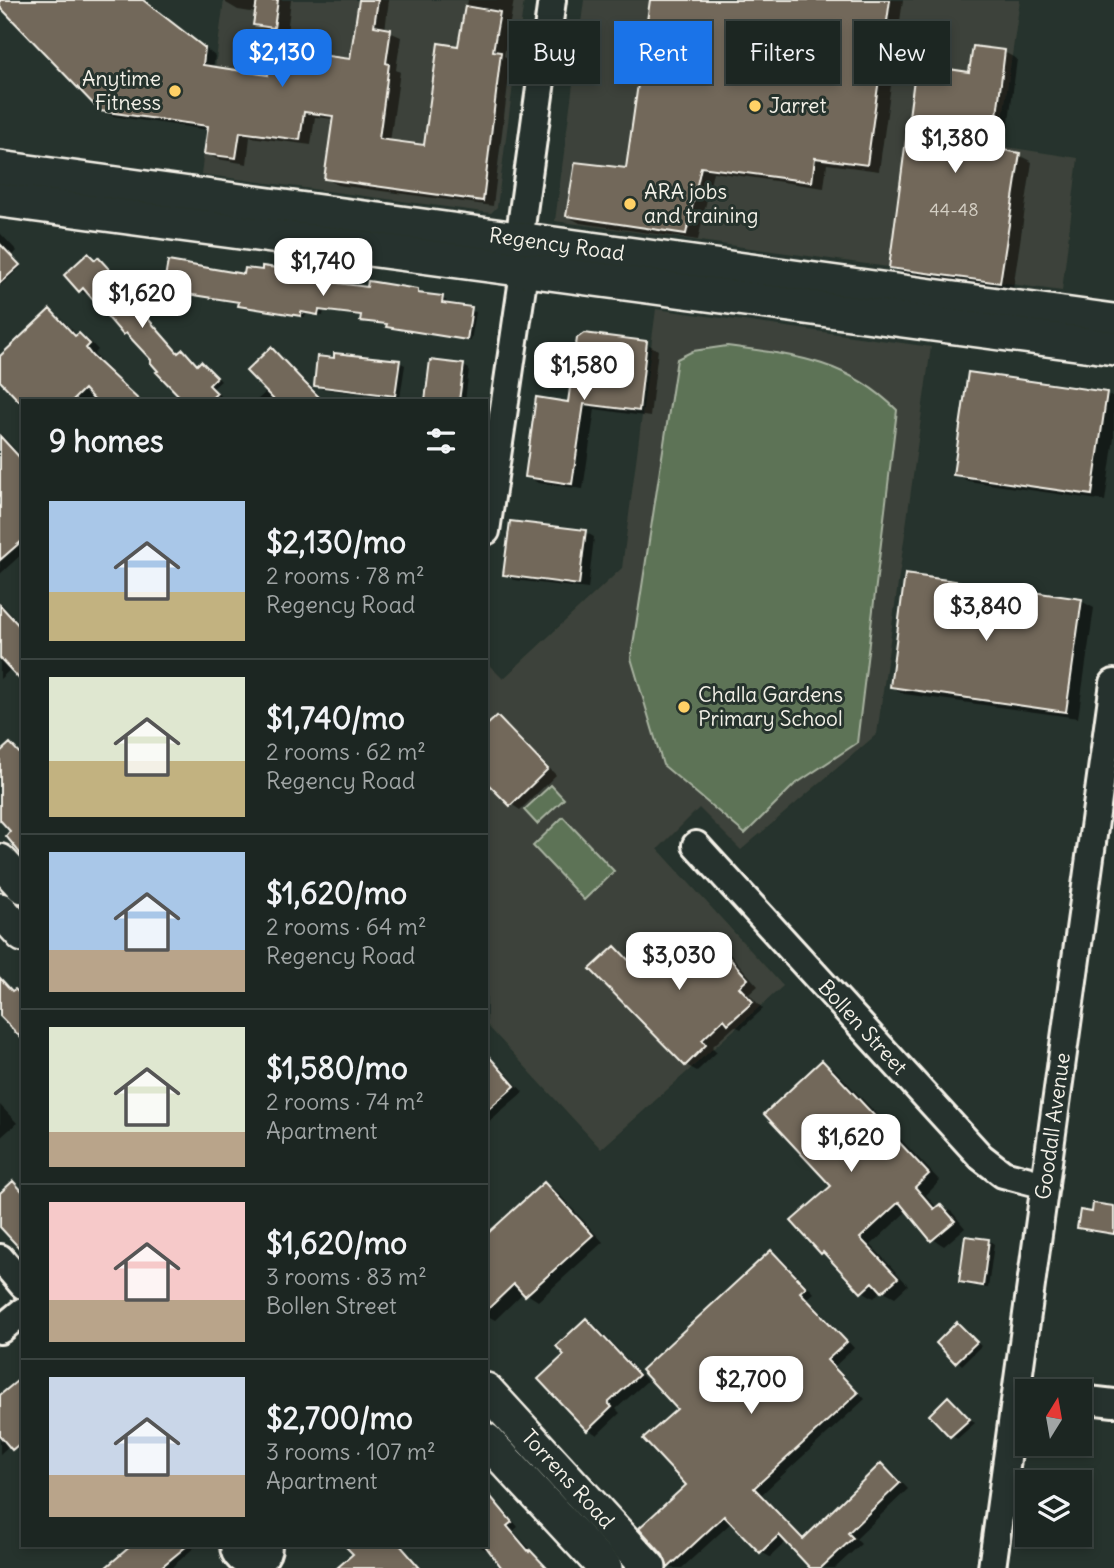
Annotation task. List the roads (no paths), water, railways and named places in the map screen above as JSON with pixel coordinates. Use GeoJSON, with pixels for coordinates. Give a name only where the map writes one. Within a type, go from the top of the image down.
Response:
{"type":"FeatureCollection","features":[{"type":"Feature","properties":{"kind":"main road","name":"Regency Road"},"geometry":{"type":"LineString","coordinates":[[0,168],[522,256],[1114,348]]}},
{"type":"Feature","properties":{"kind":"main road","name":"Regency Road"},"geometry":{"type":"LineString","coordinates":[[0,200],[1114,321]]}},
{"type":"Feature","properties":{"kind":"main road"},"geometry":{"type":"LineString","coordinates":[[0,861],[21,884]]}},
{"type":"Feature","properties":{"kind":"main road","name":"Torrens Road"},"geometry":{"type":"LineString","coordinates":[[488,1392],[649,1568]]}},
{"type":"Feature","properties":{"kind":"main road","name":"Torrens Road"},"geometry":{"type":"LineString","coordinates":[[488,1442],[605,1568]]}},
{"type":"Feature","properties":{"kind":"street"},"geometry":{"type":"LineString","coordinates":[[488,516],[552,0]]}},
{"type":"Feature","properties":{"kind":"street","name":"Goodall Avenue"},"geometry":{"type":"LineString","coordinates":[[1023,1379],[1045,1185],[1107,782],[1114,683]]}},
{"type":"Feature","properties":{"kind":"street","name":"Bollen Street"},"geometry":{"type":"LineString","coordinates":[[696,845],[981,1157],[1003,1174],[1045,1185]]}},
{"type":"Feature","properties":{"kind":"street"},"geometry":{"type":"LineString","coordinates":[[0,1258],[21,1283]]}},
{"type":"Feature","properties":{"kind":"street"},"geometry":{"type":"LineString","coordinates":[[0,1330],[21,1313]]}},
{"type":"Feature","properties":{"kind":"street"},"geometry":{"type":"LineString","coordinates":[[1092,1401],[1114,1404]]}},
{"type":"Feature","properties":{"kind":"street","name":"Goodall Avenue"},"geometry":{"type":"LineString","coordinates":[[992,1568],[1015,1433]]}},
{"type":"Feature","properties":{"kind":"place","name":"Anytime Fitness"},"geometry":{"type":"Point","coordinates":[175,91]}},
{"type":"Feature","properties":{"kind":"place","name":"Jarret"},"geometry":{"type":"Point","coordinates":[755,106]}},
{"type":"Feature","properties":{"kind":"place","name":"ARA jobs and training"},"geometry":{"type":"Point","coordinates":[630,204]}},
{"type":"Feature","properties":{"kind":"place","name":"Challa Gardens Primary School"},"geometry":{"type":"Point","coordinates":[684,707]}}]}
